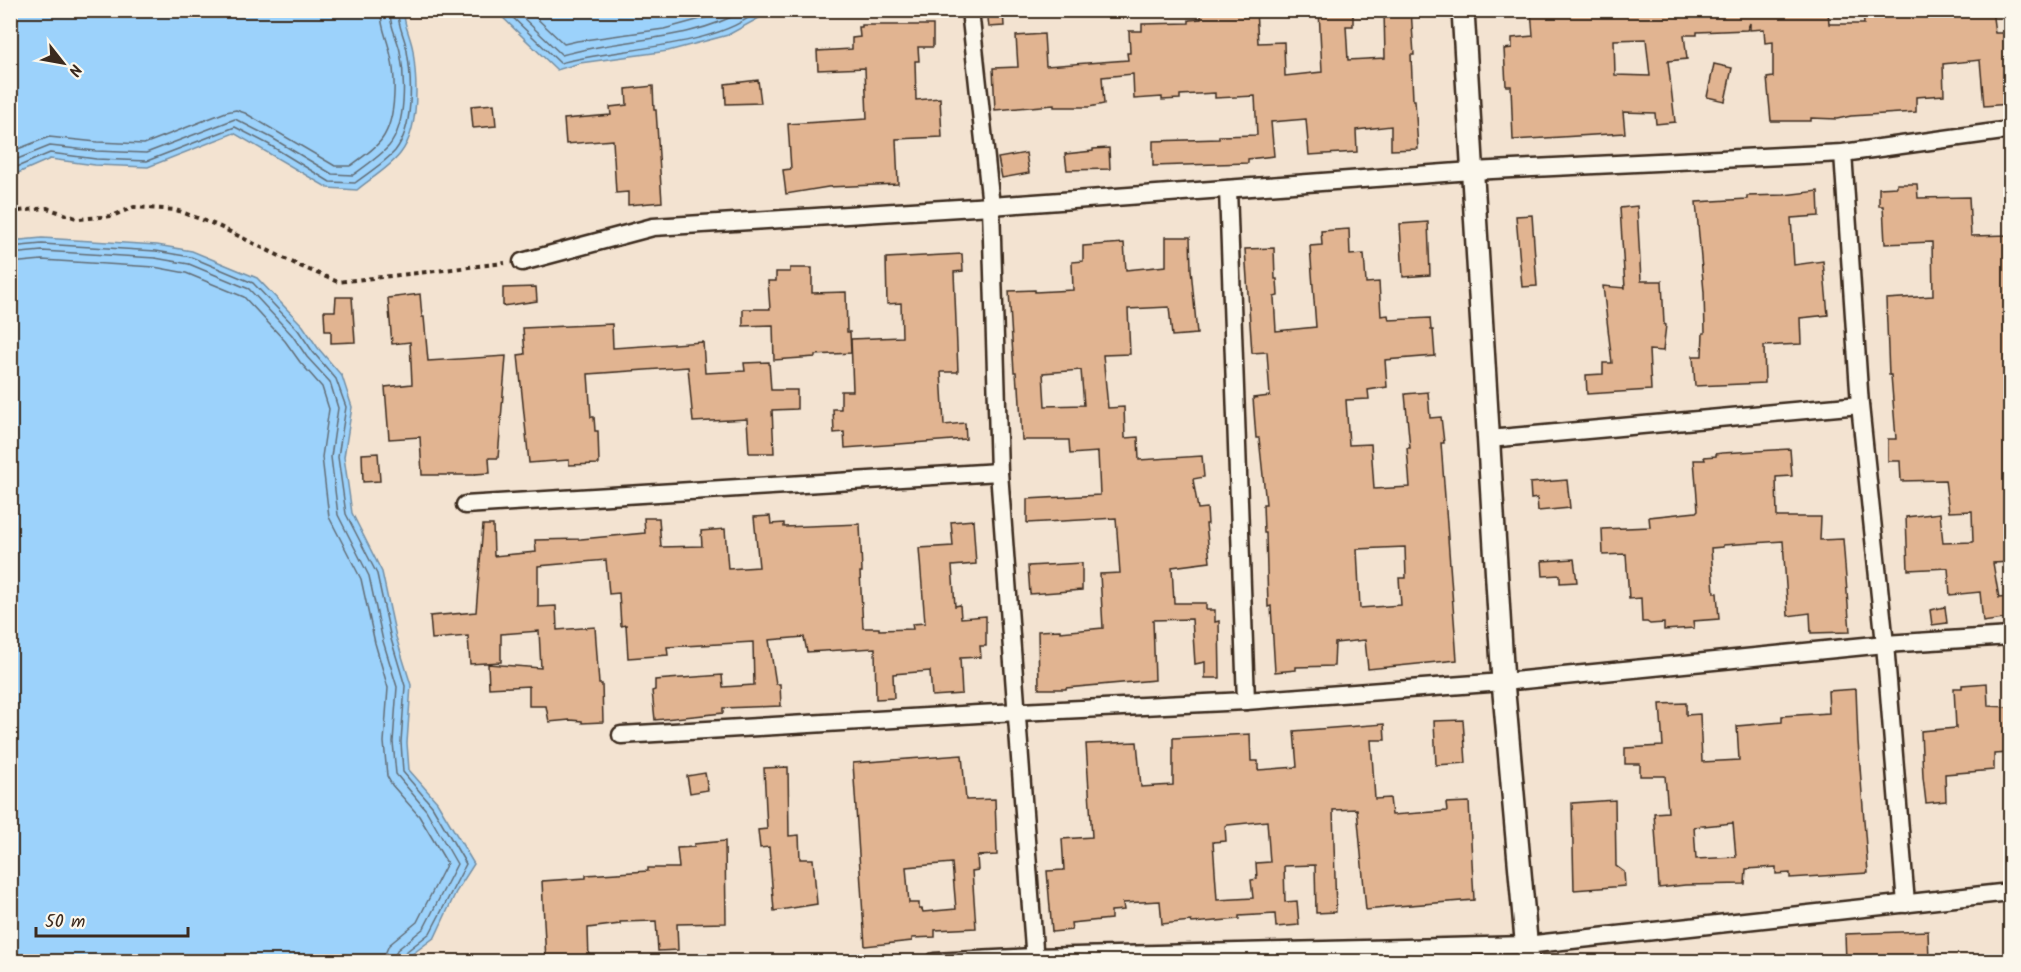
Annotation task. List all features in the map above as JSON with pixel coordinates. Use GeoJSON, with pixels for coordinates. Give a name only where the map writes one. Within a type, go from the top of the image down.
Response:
{"type":"FeatureCollection","features":[{"type":"Feature","properties":{"kind":"street"},"geometry":{"type":"LineString","coordinates":[[970,10],[991,206],[999,472],[1034,959]]}},
{"type":"Feature","properties":{"kind":"street"},"geometry":{"type":"LineString","coordinates":[[1462,10],[1503,682],[1527,953]]}},
{"type":"Feature","properties":{"kind":"street"},"geometry":{"type":"LineString","coordinates":[[522,262],[653,227],[991,206],[1472,171],[1843,153],[2010,130]]}},
{"type":"Feature","properties":{"kind":"street"},"geometry":{"type":"LineString","coordinates":[[1843,153],[1860,405],[1885,644],[1906,904]]}},
{"type":"Feature","properties":{"kind":"street"},"geometry":{"type":"LineString","coordinates":[[1228,189],[1246,701]]}},
{"type":"Feature","properties":{"kind":"street"},"geometry":{"type":"LineString","coordinates":[[1489,439],[1860,405]]}},
{"type":"Feature","properties":{"kind":"street"},"geometry":{"type":"LineString","coordinates":[[465,506],[999,472]]}},
{"type":"Feature","properties":{"kind":"street"},"geometry":{"type":"LineString","coordinates":[[621,735],[1246,701],[1503,682],[1885,644],[2010,636]]}},
{"type":"Feature","properties":{"kind":"street"},"geometry":{"type":"LineString","coordinates":[[934,962],[1527,953],[2010,892]]}},
{"type":"Feature","properties":{"kind":"path"},"geometry":{"type":"LineString","coordinates":[[10,212],[47,208],[79,219],[111,216],[134,207],[176,210],[216,225],[338,282],[522,262]]}},
{"type":"Feature","properties":{"kind":"water"},"geometry":{"type":"Polygon","coordinates":[[[11,10],[404,11],[413,51],[415,76],[416,104],[411,132],[396,159],[357,190],[328,188],[234,133],[148,167],[95,165],[50,159],[11,176],[11,10]]]}},
{"type":"Feature","properties":{"kind":"water"},"geometry":{"type":"Polygon","coordinates":[[[496,11],[765,11],[761,17],[728,35],[668,51],[580,63],[557,70],[496,11]]]}},
{"type":"Feature","properties":{"kind":"water"},"geometry":{"type":"Polygon","coordinates":[[[42,238],[157,245],[192,251],[257,278],[303,326],[342,376],[352,407],[344,457],[352,513],[382,572],[396,637],[411,685],[407,743],[409,770],[437,802],[474,864],[456,892],[435,937],[403,961],[11,961],[10,241],[42,238]]]}},
{"type":"Feature","properties":{"kind":"building"},"geometry":{"type":"Polygon","coordinates":[[[987,10],[1003,10],[1004,26],[989,27],[987,10]]]}},
{"type":"Feature","properties":{"kind":"building"},"geometry":{"type":"Polygon","coordinates":[[[1201,10],[1256,10],[1258,43],[1284,42],[1285,76],[1322,72],[1319,10],[1353,10],[1353,26],[1346,26],[1348,60],[1385,58],[1384,10],[1411,10],[1414,55],[1411,55],[1413,100],[1415,100],[1418,149],[1391,150],[1391,126],[1356,130],[1357,152],[1309,155],[1306,119],[1271,122],[1274,156],[1248,159],[1248,163],[1153,166],[1153,141],[1219,139],[1219,136],[1257,135],[1255,96],[1215,98],[1215,93],[1180,95],[1180,99],[1162,100],[1162,97],[1134,99],[1133,74],[1102,77],[1104,104],[1089,107],[1054,107],[1054,105],[995,110],[993,68],[1018,67],[1016,36],[1044,34],[1046,66],[1128,60],[1129,31],[1142,31],[1142,24],[1189,23],[1189,20],[1201,19],[1201,10]]]}},
{"type":"Feature","properties":{"kind":"building"},"geometry":{"type":"Polygon","coordinates":[[[1531,10],[1608,10],[1608,14],[1639,13],[1639,10],[1828,10],[1829,24],[1864,24],[1863,10],[1992,10],[1995,33],[2010,33],[2010,104],[1984,106],[1980,60],[1943,64],[1944,95],[1916,97],[1916,112],[1837,119],[1811,118],[1811,121],[1771,121],[1767,78],[1773,77],[1773,42],[1765,43],[1764,29],[1750,30],[1750,23],[1747,30],[1697,32],[1697,35],[1684,35],[1687,59],[1668,61],[1675,122],[1656,124],[1655,113],[1623,112],[1625,133],[1513,140],[1511,86],[1506,86],[1504,49],[1512,48],[1512,38],[1533,36],[1531,10]],[[1646,39],[1614,40],[1615,75],[1650,76],[1646,39]]]}},
{"type":"Feature","properties":{"kind":"building"},"geometry":{"type":"Polygon","coordinates":[[[862,25],[933,25],[933,47],[918,47],[919,61],[915,61],[916,100],[940,98],[942,137],[896,139],[898,184],[828,187],[786,194],[783,170],[791,169],[788,124],[867,119],[865,68],[818,70],[817,51],[852,49],[852,38],[860,37],[859,27],[862,25]]]}},
{"type":"Feature","properties":{"kind":"building"},"geometry":{"type":"Polygon","coordinates":[[[1714,64],[1732,68],[1725,101],[1707,97],[1714,64]]]}},
{"type":"Feature","properties":{"kind":"building"},"geometry":{"type":"Polygon","coordinates":[[[758,80],[761,103],[726,104],[725,84],[758,80]]]}},
{"type":"Feature","properties":{"kind":"building"},"geometry":{"type":"Polygon","coordinates":[[[653,86],[662,202],[628,205],[628,192],[616,193],[613,140],[566,144],[564,119],[611,115],[610,107],[627,105],[626,89],[653,86]]]}},
{"type":"Feature","properties":{"kind":"building"},"geometry":{"type":"Polygon","coordinates":[[[494,104],[496,126],[473,128],[471,106],[494,104]]]}},
{"type":"Feature","properties":{"kind":"building"},"geometry":{"type":"Polygon","coordinates":[[[1109,148],[1110,169],[1067,170],[1065,154],[1109,148]]]}},
{"type":"Feature","properties":{"kind":"building"},"geometry":{"type":"Polygon","coordinates":[[[1026,153],[1029,173],[1002,178],[998,158],[1026,153]]]}},
{"type":"Feature","properties":{"kind":"building"},"geometry":{"type":"Polygon","coordinates":[[[1897,184],[1917,184],[1918,198],[1969,197],[1971,236],[2010,235],[2010,394],[2007,395],[2010,445],[2010,562],[1993,563],[1999,598],[2009,597],[2010,618],[1983,622],[1980,592],[1950,595],[1948,568],[1908,570],[1906,517],[1940,513],[1943,543],[1973,542],[1972,511],[1949,512],[1945,480],[1901,481],[1900,461],[1888,461],[1888,439],[1896,439],[1891,375],[1889,375],[1886,299],[1933,296],[1932,242],[1885,244],[1883,206],[1879,206],[1879,188],[1897,187],[1897,184]]]}},
{"type":"Feature","properties":{"kind":"building"},"geometry":{"type":"Polygon","coordinates":[[[1818,191],[1819,216],[1791,218],[1794,265],[1823,261],[1828,315],[1800,318],[1801,344],[1764,346],[1765,383],[1695,386],[1693,356],[1702,356],[1703,333],[1705,333],[1704,292],[1696,202],[1818,191]]]}},
{"type":"Feature","properties":{"kind":"building"},"geometry":{"type":"Polygon","coordinates":[[[1637,206],[1641,281],[1662,281],[1664,324],[1666,325],[1663,351],[1649,350],[1651,390],[1587,394],[1586,375],[1603,374],[1603,363],[1612,363],[1603,286],[1625,288],[1620,208],[1637,206]]]}},
{"type":"Feature","properties":{"kind":"building"},"geometry":{"type":"Polygon","coordinates":[[[1532,215],[1537,286],[1522,287],[1516,216],[1532,215]]]}},
{"type":"Feature","properties":{"kind":"building"},"geometry":{"type":"Polygon","coordinates":[[[1428,222],[1430,275],[1403,277],[1400,224],[1428,222]]]}},
{"type":"Feature","properties":{"kind":"building"},"geometry":{"type":"Polygon","coordinates":[[[1349,229],[1350,255],[1364,254],[1366,283],[1379,282],[1381,316],[1388,315],[1389,320],[1430,318],[1435,356],[1385,360],[1387,387],[1368,390],[1369,399],[1346,400],[1349,445],[1371,444],[1374,489],[1410,487],[1407,448],[1410,448],[1405,394],[1428,392],[1430,418],[1441,417],[1444,443],[1441,443],[1457,660],[1368,669],[1365,640],[1335,643],[1334,666],[1296,667],[1296,670],[1275,672],[1271,606],[1268,607],[1266,533],[1264,533],[1263,504],[1266,504],[1259,438],[1256,438],[1253,398],[1270,396],[1267,352],[1252,353],[1245,249],[1274,248],[1278,296],[1274,297],[1276,331],[1316,327],[1310,246],[1322,245],[1321,231],[1349,229]],[[1405,547],[1357,549],[1360,608],[1401,605],[1399,578],[1406,578],[1405,547]]]}},
{"type":"Feature","properties":{"kind":"building"},"geometry":{"type":"Polygon","coordinates":[[[1166,237],[1190,237],[1197,334],[1172,336],[1169,307],[1128,309],[1130,354],[1103,355],[1108,408],[1124,407],[1125,438],[1138,437],[1139,460],[1202,456],[1204,477],[1193,479],[1198,509],[1207,508],[1208,524],[1206,524],[1210,562],[1172,567],[1174,603],[1206,603],[1206,610],[1215,610],[1215,622],[1219,621],[1220,678],[1205,678],[1205,662],[1195,664],[1192,619],[1153,620],[1155,680],[1066,689],[1039,689],[1038,631],[1060,630],[1060,632],[1103,628],[1100,574],[1120,573],[1116,518],[1027,523],[1027,499],[1100,495],[1098,452],[1070,454],[1069,440],[1022,440],[1019,386],[1017,386],[1016,372],[1014,372],[1009,291],[1073,290],[1072,262],[1083,261],[1083,246],[1124,243],[1126,270],[1166,266],[1166,237]],[[1081,370],[1043,373],[1045,406],[1084,405],[1081,370]]]}},
{"type":"Feature","properties":{"kind":"building"},"geometry":{"type":"Polygon","coordinates":[[[962,254],[963,271],[954,272],[958,372],[941,372],[944,425],[965,423],[966,439],[845,448],[844,432],[834,433],[833,409],[841,409],[841,391],[853,391],[851,339],[902,337],[901,303],[887,304],[886,258],[962,254]]]}},
{"type":"Feature","properties":{"kind":"building"},"geometry":{"type":"Polygon","coordinates":[[[790,268],[812,268],[812,293],[846,292],[847,332],[850,332],[851,353],[774,360],[773,325],[743,326],[743,309],[770,309],[768,281],[776,281],[776,272],[790,272],[790,268]]]}},
{"type":"Feature","properties":{"kind":"building"},"geometry":{"type":"Polygon","coordinates":[[[536,287],[537,301],[503,306],[503,288],[536,287]]]}},
{"type":"Feature","properties":{"kind":"building"},"geometry":{"type":"Polygon","coordinates":[[[420,294],[428,361],[506,356],[498,458],[489,458],[490,473],[422,475],[420,437],[389,439],[385,387],[412,384],[410,342],[392,344],[388,298],[420,294]]]}},
{"type":"Feature","properties":{"kind":"building"},"geometry":{"type":"Polygon","coordinates":[[[336,297],[352,297],[355,342],[331,343],[331,331],[325,331],[324,311],[335,311],[336,297]]]}},
{"type":"Feature","properties":{"kind":"building"},"geometry":{"type":"Polygon","coordinates":[[[612,324],[613,348],[703,342],[705,373],[745,371],[744,363],[769,362],[771,390],[797,390],[797,409],[772,410],[774,453],[749,453],[747,419],[693,422],[688,367],[588,374],[591,417],[594,417],[595,431],[598,431],[599,464],[569,465],[569,460],[529,463],[518,355],[525,354],[523,328],[612,324]]]}},
{"type":"Feature","properties":{"kind":"building"},"geometry":{"type":"Polygon","coordinates":[[[1790,449],[1792,476],[1776,477],[1777,517],[1821,517],[1820,540],[1843,539],[1850,632],[1811,633],[1810,613],[1788,616],[1783,541],[1723,545],[1723,547],[1711,548],[1714,593],[1717,593],[1719,619],[1693,621],[1694,628],[1664,630],[1664,623],[1642,622],[1641,598],[1629,599],[1626,554],[1603,555],[1602,529],[1650,527],[1649,517],[1696,512],[1698,510],[1694,460],[1705,460],[1704,457],[1722,453],[1790,449]]]}},
{"type":"Feature","properties":{"kind":"building"},"geometry":{"type":"Polygon","coordinates":[[[378,453],[380,481],[363,482],[362,454],[378,453]]]}},
{"type":"Feature","properties":{"kind":"building"},"geometry":{"type":"Polygon","coordinates":[[[1567,480],[1570,508],[1538,511],[1537,498],[1531,499],[1530,483],[1567,480]]]}},
{"type":"Feature","properties":{"kind":"building"},"geometry":{"type":"Polygon","coordinates":[[[770,516],[771,524],[784,523],[784,527],[860,524],[863,628],[879,628],[879,630],[913,629],[912,624],[925,623],[919,548],[953,546],[951,522],[973,520],[976,564],[952,566],[955,606],[960,605],[961,618],[986,616],[986,646],[980,646],[981,657],[960,658],[962,694],[932,696],[930,671],[893,674],[894,698],[876,699],[875,648],[807,652],[804,637],[769,640],[776,684],[780,684],[781,706],[723,708],[723,713],[655,720],[652,691],[655,690],[655,680],[722,675],[723,687],[754,685],[753,642],[667,647],[668,655],[628,658],[626,625],[621,626],[619,593],[609,594],[606,560],[538,566],[538,607],[556,606],[557,630],[595,627],[599,684],[602,684],[603,722],[582,723],[582,721],[570,720],[549,722],[546,706],[529,706],[529,686],[489,688],[488,664],[541,668],[539,631],[501,634],[501,662],[470,664],[468,636],[432,639],[430,616],[476,612],[483,525],[493,525],[494,556],[536,552],[535,540],[581,539],[645,533],[644,518],[659,518],[661,547],[702,546],[701,531],[725,529],[728,569],[759,567],[754,517],[770,516]]]}},
{"type":"Feature","properties":{"kind":"building"},"geometry":{"type":"Polygon","coordinates":[[[1574,559],[1577,582],[1560,583],[1560,575],[1543,576],[1542,561],[1574,559]]]}},
{"type":"Feature","properties":{"kind":"building"},"geometry":{"type":"Polygon","coordinates":[[[1082,563],[1082,590],[1030,594],[1028,566],[1082,563]]]}},
{"type":"Feature","properties":{"kind":"building"},"geometry":{"type":"Polygon","coordinates":[[[1945,607],[1947,623],[1932,625],[1930,610],[1945,607]]]}},
{"type":"Feature","properties":{"kind":"building"},"geometry":{"type":"Polygon","coordinates":[[[1987,683],[1988,706],[2010,707],[2010,753],[1994,754],[1994,770],[1945,774],[1946,801],[1926,803],[1921,731],[1956,728],[1954,688],[1987,683]]]}},
{"type":"Feature","properties":{"kind":"building"},"geometry":{"type":"Polygon","coordinates":[[[1856,689],[1868,873],[1790,878],[1790,873],[1776,874],[1776,867],[1746,869],[1745,884],[1659,888],[1654,813],[1668,812],[1665,776],[1640,776],[1640,764],[1625,764],[1625,748],[1663,746],[1660,704],[1686,703],[1686,715],[1700,714],[1702,762],[1739,760],[1737,726],[1782,722],[1782,716],[1829,713],[1828,691],[1856,689]],[[1733,823],[1694,827],[1696,859],[1736,857],[1733,823]]]}},
{"type":"Feature","properties":{"kind":"building"},"geometry":{"type":"Polygon","coordinates":[[[1463,720],[1466,763],[1436,765],[1434,721],[1463,720]]]}},
{"type":"Feature","properties":{"kind":"building"},"geometry":{"type":"Polygon","coordinates":[[[1384,724],[1385,740],[1371,740],[1375,799],[1390,798],[1392,815],[1447,811],[1446,803],[1469,802],[1474,900],[1366,910],[1357,809],[1333,810],[1336,912],[1316,913],[1315,865],[1284,866],[1285,902],[1297,901],[1299,925],[1276,927],[1275,914],[1239,916],[1239,919],[1162,924],[1160,901],[1123,903],[1124,910],[1111,911],[1111,919],[1071,923],[1072,930],[1052,932],[1047,871],[1064,870],[1062,839],[1092,837],[1086,744],[1137,742],[1141,787],[1173,785],[1173,738],[1250,734],[1251,761],[1258,761],[1258,770],[1297,767],[1294,731],[1384,724]],[[1267,821],[1225,826],[1226,841],[1213,842],[1217,900],[1253,898],[1251,880],[1257,879],[1256,863],[1270,862],[1267,821]]]}},
{"type":"Feature","properties":{"kind":"building"},"geometry":{"type":"Polygon","coordinates":[[[962,755],[966,800],[995,799],[997,855],[977,856],[978,870],[972,871],[976,928],[935,930],[935,937],[912,938],[912,941],[865,946],[853,763],[962,755]],[[952,863],[906,867],[909,903],[919,903],[919,909],[923,912],[956,909],[952,863]]]}},
{"type":"Feature","properties":{"kind":"building"},"geometry":{"type":"Polygon","coordinates":[[[788,767],[789,836],[799,835],[800,859],[813,859],[817,904],[774,911],[769,847],[760,848],[758,830],[767,829],[764,768],[788,767]]]}},
{"type":"Feature","properties":{"kind":"building"},"geometry":{"type":"Polygon","coordinates":[[[705,773],[708,790],[690,793],[687,776],[705,773]]]}},
{"type":"Feature","properties":{"kind":"building"},"geometry":{"type":"Polygon","coordinates":[[[1615,800],[1616,866],[1624,872],[1625,886],[1574,890],[1572,803],[1615,800]]]}},
{"type":"Feature","properties":{"kind":"building"},"geometry":{"type":"Polygon","coordinates":[[[725,841],[726,923],[677,924],[678,950],[658,951],[656,921],[620,922],[620,924],[588,928],[589,962],[546,962],[542,881],[586,878],[586,875],[648,871],[648,868],[679,868],[677,848],[725,841]]]}},
{"type":"Feature","properties":{"kind":"building"},"geometry":{"type":"Polygon","coordinates":[[[1928,931],[1929,962],[1846,962],[1845,934],[1928,931]]]}}]}
